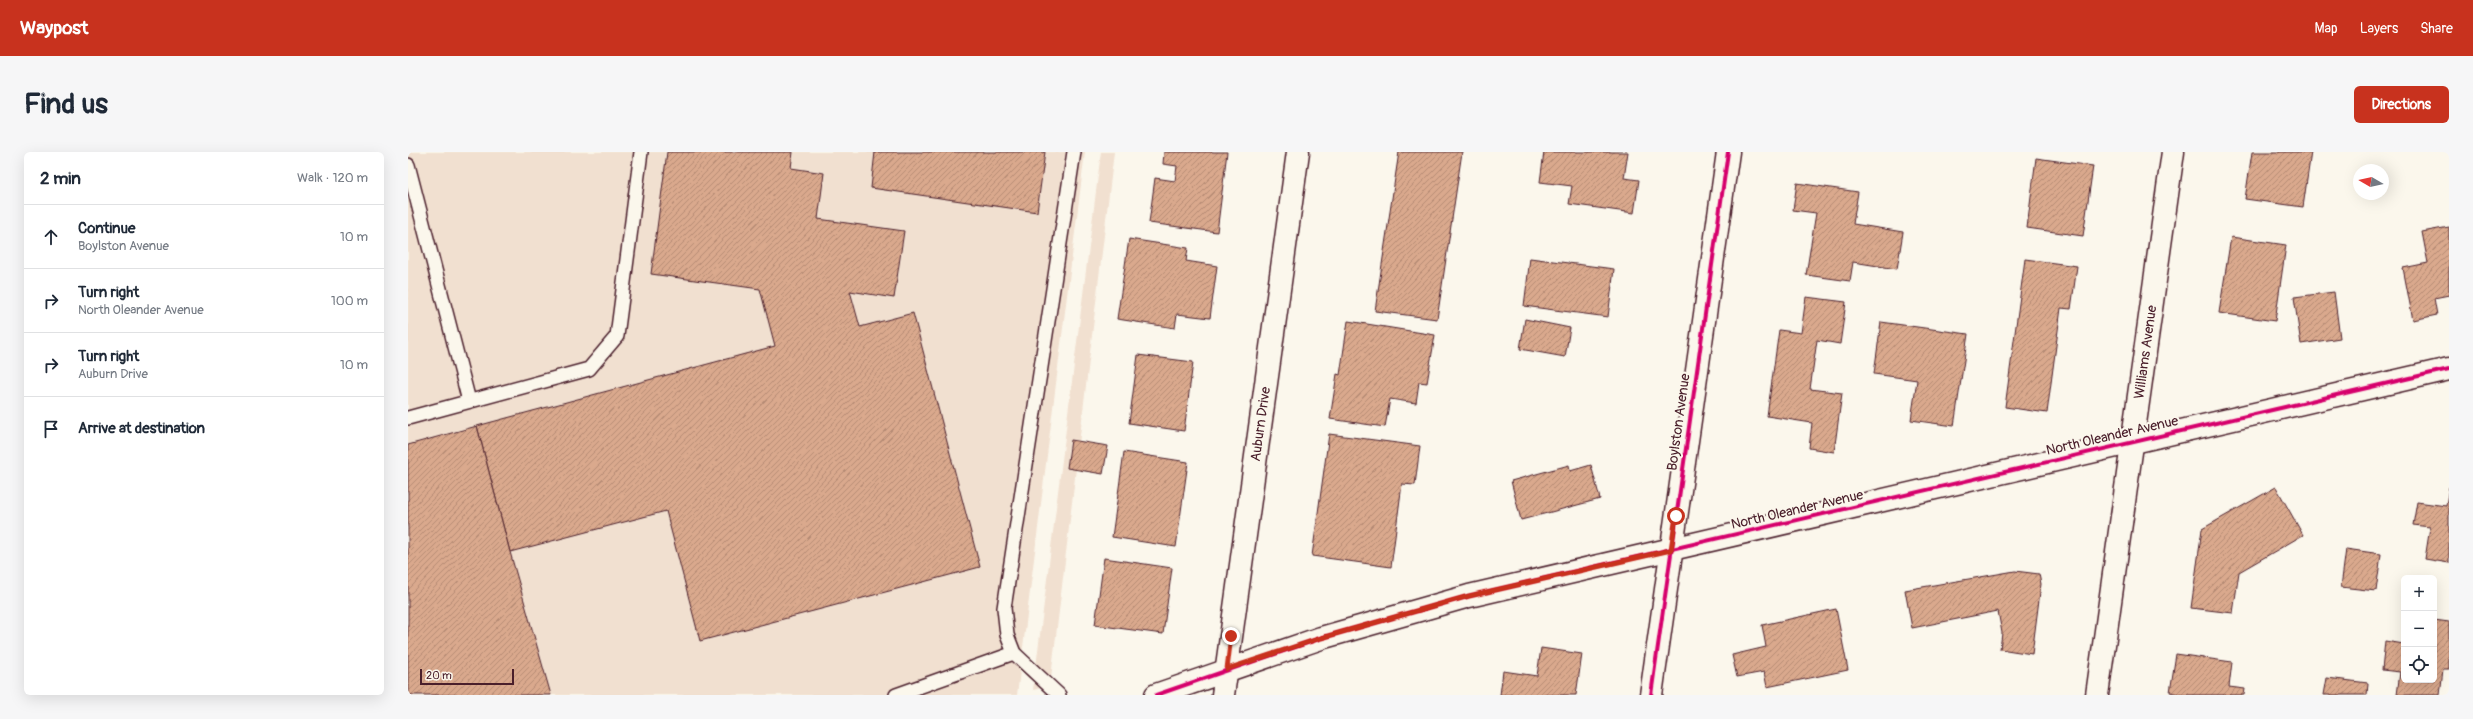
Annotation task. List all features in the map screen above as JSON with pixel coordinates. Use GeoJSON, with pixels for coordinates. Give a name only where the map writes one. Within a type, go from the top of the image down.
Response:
{"type":"FeatureCollection","features":[{"type":"Feature","properties":{"kind":"street","name":"Auburn Drive"},"geometry":{"type":"LineString","coordinates":[[1223,695],[1298,152]]}},
{"type":"Feature","properties":{"kind":"street","name":"Boylston Avenue"},"geometry":{"type":"LineString","coordinates":[[1651,695],[1728,152]]}},
{"type":"Feature","properties":{"kind":"street","name":"Williams Avenue"},"geometry":{"type":"LineString","coordinates":[[2096,695],[2173,152]]}},
{"type":"Feature","properties":{"kind":"street","name":"North Oleander Avenue"},"geometry":{"type":"LineString","coordinates":[[1156,695],[1227,669],[1321,638],[1469,596],[2132,441],[2449,369]]}},
{"type":"Feature","properties":{"kind":"lane"},"geometry":{"type":"LineString","coordinates":[[408,418],[589,369],[617,336],[641,152]]}},
{"type":"Feature","properties":{"kind":"lane"},"geometry":{"type":"LineString","coordinates":[[1058,695],[1014,653],[1008,635],[1004,608],[1074,152]]}},
{"type":"Feature","properties":{"kind":"lane"},"geometry":{"type":"LineString","coordinates":[[408,165],[469,401]]}},
{"type":"Feature","properties":{"kind":"lane"},"geometry":{"type":"LineString","coordinates":[[896,695],[1014,653]]}},
{"type":"Feature","properties":{"kind":"shaded area"},"geometry":{"type":"Polygon","coordinates":[[[408,152],[1085,152],[1017,695],[408,695],[408,152]]]}},
{"type":"Feature","properties":{"kind":"shaded area"},"geometry":{"type":"Polygon","coordinates":[[[1101,152],[1114,152],[1050,686],[1033,690],[1101,152]]]}},
{"type":"Feature","properties":{"kind":"building"},"geometry":{"type":"Polygon","coordinates":[[[667,152],[793,152],[791,168],[824,173],[818,219],[904,231],[894,298],[850,291],[860,327],[913,313],[980,567],[700,641],[666,511],[510,552],[477,426],[775,346],[760,289],[651,274],[667,152]]]}},
{"type":"Feature","properties":{"kind":"building"},"geometry":{"type":"Polygon","coordinates":[[[875,152],[1045,152],[1037,212],[871,188],[875,152]]]}},
{"type":"Feature","properties":{"kind":"building"},"geometry":{"type":"Polygon","coordinates":[[[1164,152],[1227,152],[1217,232],[1149,223],[1155,178],[1175,181],[1177,166],[1163,164],[1164,152]]]}},
{"type":"Feature","properties":{"kind":"building"},"geometry":{"type":"Polygon","coordinates":[[[1399,152],[1462,152],[1437,319],[1375,311],[1399,152]]]}},
{"type":"Feature","properties":{"kind":"building"},"geometry":{"type":"Polygon","coordinates":[[[1544,152],[1628,152],[1624,178],[1639,180],[1634,213],[1569,204],[1572,186],[1540,182],[1544,152]]]}},
{"type":"Feature","properties":{"kind":"building"},"geometry":{"type":"Polygon","coordinates":[[[2252,152],[2311,152],[2303,207],[2245,199],[2252,152]]]}},
{"type":"Feature","properties":{"kind":"building"},"geometry":{"type":"Polygon","coordinates":[[[2036,158],[2093,166],[2083,236],[2027,228],[2036,158]]]}},
{"type":"Feature","properties":{"kind":"building"},"geometry":{"type":"Polygon","coordinates":[[[1797,183],[1858,192],[1853,224],[1903,232],[1897,269],[1853,262],[1850,281],[1806,275],[1816,213],[1793,210],[1797,183]]]}},
{"type":"Feature","properties":{"kind":"building"},"geometry":{"type":"Polygon","coordinates":[[[2449,227],[2449,295],[2434,298],[2437,315],[2413,320],[2403,268],[2428,263],[2422,232],[2449,227]]]}},
{"type":"Feature","properties":{"kind":"building"},"geometry":{"type":"Polygon","coordinates":[[[2231,237],[2286,245],[2275,321],[2219,313],[2231,237]]]}},
{"type":"Feature","properties":{"kind":"building"},"geometry":{"type":"Polygon","coordinates":[[[1129,239],[1188,248],[1186,261],[1217,266],[1210,318],[1177,314],[1175,328],[1117,319],[1129,239]]]}},
{"type":"Feature","properties":{"kind":"building"},"geometry":{"type":"Polygon","coordinates":[[[1530,258],[1614,269],[1608,317],[1524,306],[1530,258]]]}},
{"type":"Feature","properties":{"kind":"building"},"geometry":{"type":"Polygon","coordinates":[[[2025,259],[2077,266],[2071,309],[2061,308],[2047,413],[2005,407],[2025,259]]]}},
{"type":"Feature","properties":{"kind":"building"},"geometry":{"type":"Polygon","coordinates":[[[2334,292],[2340,338],[2301,344],[2294,297],[2334,292]]]}},
{"type":"Feature","properties":{"kind":"building"},"geometry":{"type":"Polygon","coordinates":[[[1806,297],[1846,302],[1840,344],[1817,340],[1810,389],[1842,393],[1834,452],[1809,448],[1812,423],[1767,416],[1779,330],[1801,333],[1806,297]]]}},
{"type":"Feature","properties":{"kind":"building"},"geometry":{"type":"Polygon","coordinates":[[[1525,319],[1570,328],[1565,357],[1520,349],[1525,319]]]}},
{"type":"Feature","properties":{"kind":"building"},"geometry":{"type":"Polygon","coordinates":[[[1348,321],[1435,335],[1427,383],[1419,382],[1416,403],[1390,399],[1385,427],[1330,419],[1337,374],[1340,375],[1348,321]]]}},
{"type":"Feature","properties":{"kind":"building"},"geometry":{"type":"Polygon","coordinates":[[[1881,322],[1968,334],[1954,426],[1911,420],[1917,380],[1874,374],[1881,322]]]}},
{"type":"Feature","properties":{"kind":"building"},"geometry":{"type":"Polygon","coordinates":[[[1138,355],[1193,362],[1184,431],[1129,423],[1138,355]]]}},
{"type":"Feature","properties":{"kind":"building"},"geometry":{"type":"Polygon","coordinates":[[[477,426],[510,552],[551,695],[408,695],[408,445],[477,426]]]}},
{"type":"Feature","properties":{"kind":"building"},"geometry":{"type":"Polygon","coordinates":[[[1329,434],[1420,446],[1415,485],[1402,484],[1391,567],[1312,556],[1329,434]]]}},
{"type":"Feature","properties":{"kind":"building"},"geometry":{"type":"Polygon","coordinates":[[[1071,440],[1108,446],[1103,474],[1067,468],[1071,440]]]}},
{"type":"Feature","properties":{"kind":"building"},"geometry":{"type":"Polygon","coordinates":[[[1124,452],[1188,462],[1176,547],[1112,537],[1124,452]]]}},
{"type":"Feature","properties":{"kind":"building"},"geometry":{"type":"Polygon","coordinates":[[[1569,465],[1570,471],[1591,465],[1600,499],[1521,520],[1511,481],[1569,465]]]}},
{"type":"Feature","properties":{"kind":"building"},"geometry":{"type":"Polygon","coordinates":[[[2276,487],[2303,535],[2239,572],[2233,613],[2191,608],[2202,529],[2276,487]]]}},
{"type":"Feature","properties":{"kind":"building"},"geometry":{"type":"Polygon","coordinates":[[[2449,487],[2449,563],[2425,559],[2430,527],[2413,525],[2417,502],[2446,506],[2449,487]]]}},
{"type":"Feature","properties":{"kind":"building"},"geometry":{"type":"Polygon","coordinates":[[[2346,549],[2381,554],[2376,591],[2341,587],[2346,549]]]}},
{"type":"Feature","properties":{"kind":"building"},"geometry":{"type":"Polygon","coordinates":[[[1104,558],[1172,568],[1163,634],[1095,625],[1104,558]]]}},
{"type":"Feature","properties":{"kind":"building"},"geometry":{"type":"Polygon","coordinates":[[[2015,571],[2039,574],[2041,584],[2032,654],[2000,649],[2002,633],[1998,611],[1912,628],[1905,590],[2015,571]]]}},
{"type":"Feature","properties":{"kind":"building"},"geometry":{"type":"Polygon","coordinates":[[[1836,609],[1848,670],[1767,687],[1764,672],[1737,677],[1732,655],[1766,647],[1762,625],[1836,609]]]}},
{"type":"Feature","properties":{"kind":"building"},"geometry":{"type":"Polygon","coordinates":[[[2437,620],[2449,622],[2449,669],[2443,669],[2440,695],[2397,695],[2400,672],[2382,670],[2385,641],[2401,644],[2401,683],[2437,683],[2437,620]]]}},
{"type":"Feature","properties":{"kind":"building"},"geometry":{"type":"Polygon","coordinates":[[[1541,648],[1582,654],[1576,695],[1500,695],[1503,671],[1537,676],[1541,648]]]}},
{"type":"Feature","properties":{"kind":"building"},"geometry":{"type":"Polygon","coordinates":[[[2176,654],[2232,662],[2229,687],[2245,689],[2244,695],[2183,695],[2170,692],[2176,654]]]}},
{"type":"Feature","properties":{"kind":"building"},"geometry":{"type":"Polygon","coordinates":[[[2327,678],[2368,683],[2367,695],[2324,695],[2327,678]]]}},
{"type":"Feature","properties":{"kind":"cycle path"},"geometry":{"type":"LineString","coordinates":[[1651,695],[1728,152]]}},
{"type":"Feature","properties":{"kind":"cycle path"},"geometry":{"type":"LineString","coordinates":[[1156,695],[1321,638],[1469,596],[2449,369]]}},
{"type":"Feature","properties":{"kind":"route"},"geometry":{"type":"LineString","coordinates":[[1231,636],[1227,669],[1321,638],[1469,596],[1671,550],[1676,516]]}}]}
